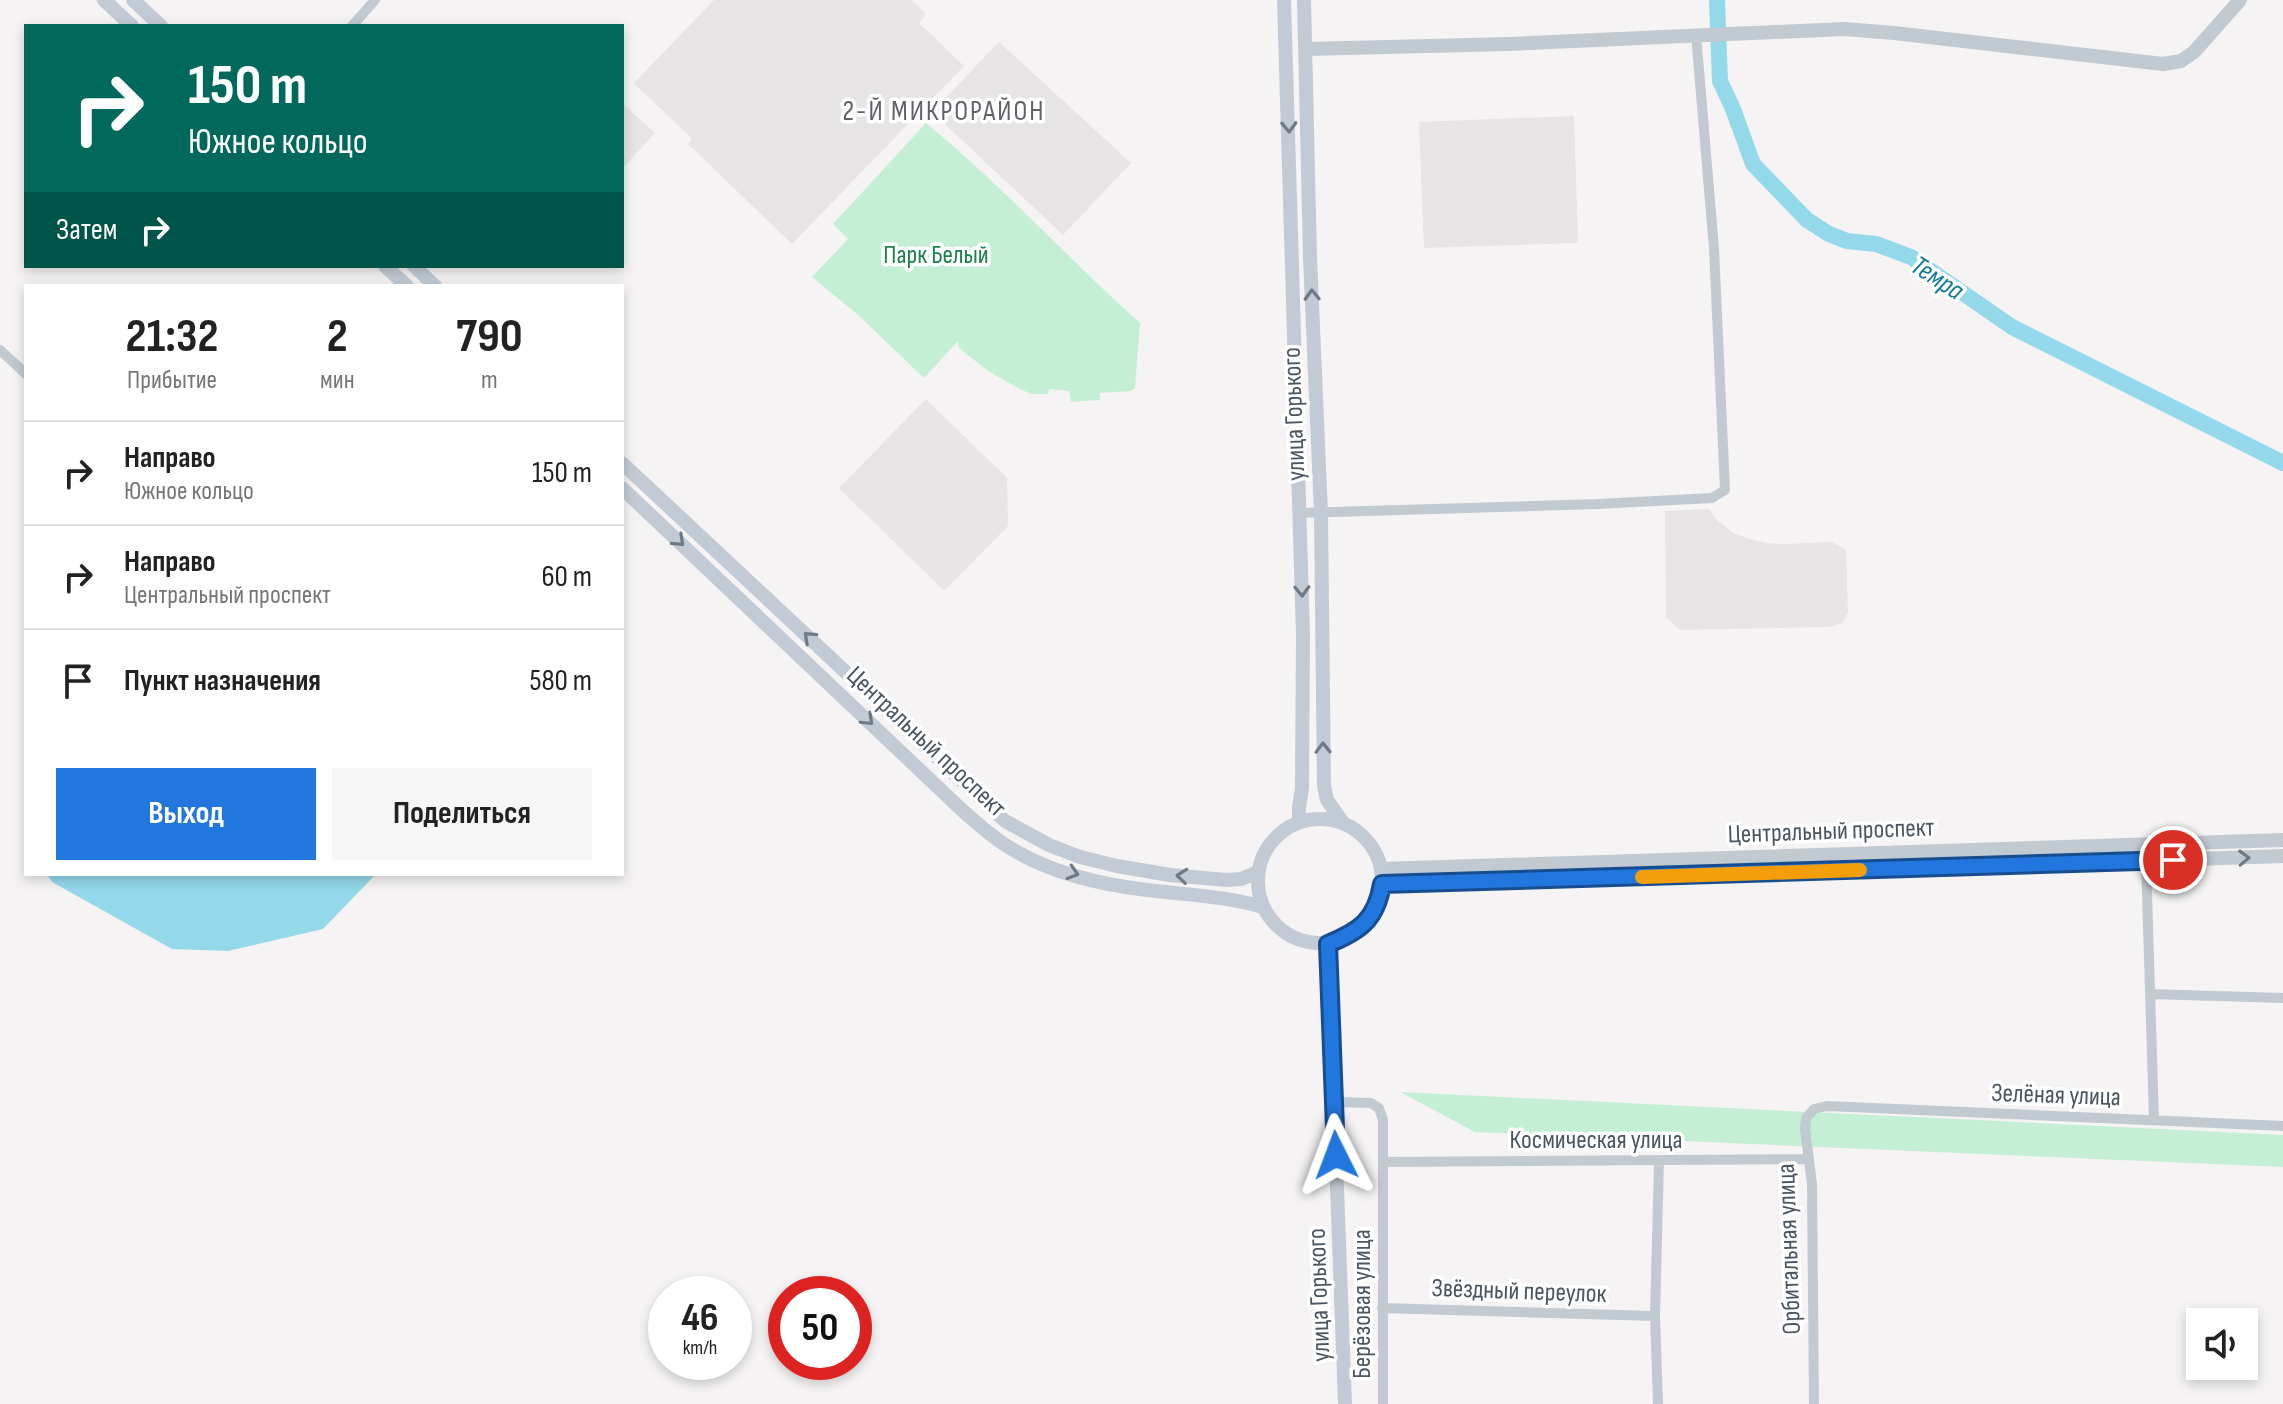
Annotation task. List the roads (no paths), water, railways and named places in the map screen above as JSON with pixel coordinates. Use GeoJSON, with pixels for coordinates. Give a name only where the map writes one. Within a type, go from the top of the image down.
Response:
{"type":"FeatureCollection","features":[{"type":"Feature","properties":{"kind":"main road"},"geometry":{"type":"LineString","coordinates":[[104,0],[130,24]]}},
{"type":"Feature","properties":{"kind":"main road"},"geometry":{"type":"LineString","coordinates":[[133,0],[159,24]]}},
{"type":"Feature","properties":{"kind":"main road","name":"улица Горького"},"geometry":{"type":"LineString","coordinates":[[1284,0],[1303,635],[1299,821]]}},
{"type":"Feature","properties":{"kind":"main road","name":"улица Горького"},"geometry":{"type":"LineString","coordinates":[[1304,0],[1310,257],[1321,513],[1324,786],[1327,800],[1342,821]]}},
{"type":"Feature","properties":{"kind":"main road"},"geometry":{"type":"LineString","coordinates":[[1286,49],[1306,49]]}},
{"type":"Feature","properties":{"kind":"main road"},"geometry":{"type":"LineString","coordinates":[[387,268],[405,284]]}},
{"type":"Feature","properties":{"kind":"main road"},"geometry":{"type":"LineString","coordinates":[[416,268],[433,284]]}},
{"type":"Feature","properties":{"kind":"main road","name":"Центральный проспект"},"geometry":{"type":"LineString","coordinates":[[624,465],[1005,821],[1049,845],[1117,866],[1226,880],[1241,879],[1258,872]]}},
{"type":"Feature","properties":{"kind":"main road","name":"Центральный проспект"},"geometry":{"type":"LineString","coordinates":[[624,490],[993,837],[1018,853],[1075,875],[1144,890],[1242,901],[1263,907]]}},
{"type":"Feature","properties":{"kind":"main road"},"geometry":{"type":"LineString","coordinates":[[714,574],[727,560]]}},
{"type":"Feature","properties":{"kind":"main road"},"geometry":{"type":"LineString","coordinates":[[1299,821],[1342,821],[1366,839],[1375,853],[1381,876],[1376,907],[1362,927],[1348,936],[1328,944],[1302,941],[1288,935],[1269,918],[1263,907],[1258,890],[1262,857],[1280,833],[1299,821]]}},
{"type":"Feature","properties":{"kind":"main road"},"geometry":{"type":"LineString","coordinates":[[1041,863],[1049,845]]}},
{"type":"Feature","properties":{"kind":"main road","name":"улица Горького"},"geometry":{"type":"LineString","coordinates":[[1328,944],[1345,1404]]}},
{"type":"Feature","properties":{"kind":"street"},"geometry":{"type":"LineString","coordinates":[[354,24],[375,0]]}},
{"type":"Feature","properties":{"kind":"street"},"geometry":{"type":"LineString","coordinates":[[1306,49],[1853,30],[2163,64],[2181,61],[2194,52],[2240,0]]}},
{"type":"Feature","properties":{"kind":"street"},"geometry":{"type":"LineString","coordinates":[[1299,513],[1712,498],[1725,490],[1714,249],[1696,34]]}},
{"type":"Feature","properties":{"kind":"street"},"geometry":{"type":"LineString","coordinates":[[0,350],[24,372]]}},
{"type":"Feature","properties":{"kind":"street","name":"Центральный проспект"},"geometry":{"type":"LineString","coordinates":[[1381,876],[2283,840]]}},
{"type":"Feature","properties":{"kind":"street","name":"Центральный проспект"},"geometry":{"type":"LineString","coordinates":[[1381,876],[2283,856]]}},
{"type":"Feature","properties":{"kind":"street"},"geometry":{"type":"LineString","coordinates":[[2146,861],[2154,1120]]}},
{"type":"Feature","properties":{"kind":"street"},"geometry":{"type":"LineString","coordinates":[[2150,994],[2283,998]]}},
{"type":"Feature","properties":{"kind":"street","name":"Берёзовая улица"},"geometry":{"type":"LineString","coordinates":[[1334,1102],[1371,1103],[1379,1108],[1383,1120],[1383,1404]]}},
{"type":"Feature","properties":{"kind":"street","name":"Зелёная улица"},"geometry":{"type":"LineString","coordinates":[[1827,1106],[2283,1126]]}},
{"type":"Feature","properties":{"kind":"street","name":"Орбитальная улица"},"geometry":{"type":"LineString","coordinates":[[1814,1404],[1812,1184],[1806,1118],[1814,1109],[1827,1106]]}},
{"type":"Feature","properties":{"kind":"street","name":"Космическая улица"},"geometry":{"type":"LineString","coordinates":[[1385,1162],[1809,1159]]}},
{"type":"Feature","properties":{"kind":"street"},"geometry":{"type":"LineString","coordinates":[[1658,1404],[1655,1316],[1659,1161]]}},
{"type":"Feature","properties":{"kind":"street","name":"Звёздный переулок"},"geometry":{"type":"LineString","coordinates":[[1382,1308],[1655,1316]]}},
{"type":"Feature","properties":{"kind":"water"},"geometry":{"type":"Polygon","coordinates":[[[48,876],[374,876],[323,929],[228,951],[172,949],[52,882],[48,876]]]}},
{"type":"Feature","properties":{"kind":"waterway","name":"Темра"},"geometry":{"type":"LineString","coordinates":[[1717,0],[1720,81],[1753,164],[1807,220],[1847,241],[1876,244],[1911,257],[2012,327],[2283,463]]}},
{"type":"Feature","properties":{"kind":"district","name":"2-Й МИКРОРАЙОН"},"geometry":{"type":"Point","coordinates":[944,110]}},
{"type":"Feature","properties":{"kind":"park label","name":"Парк Белый"},"geometry":{"type":"Point","coordinates":[936,254]}}]}
